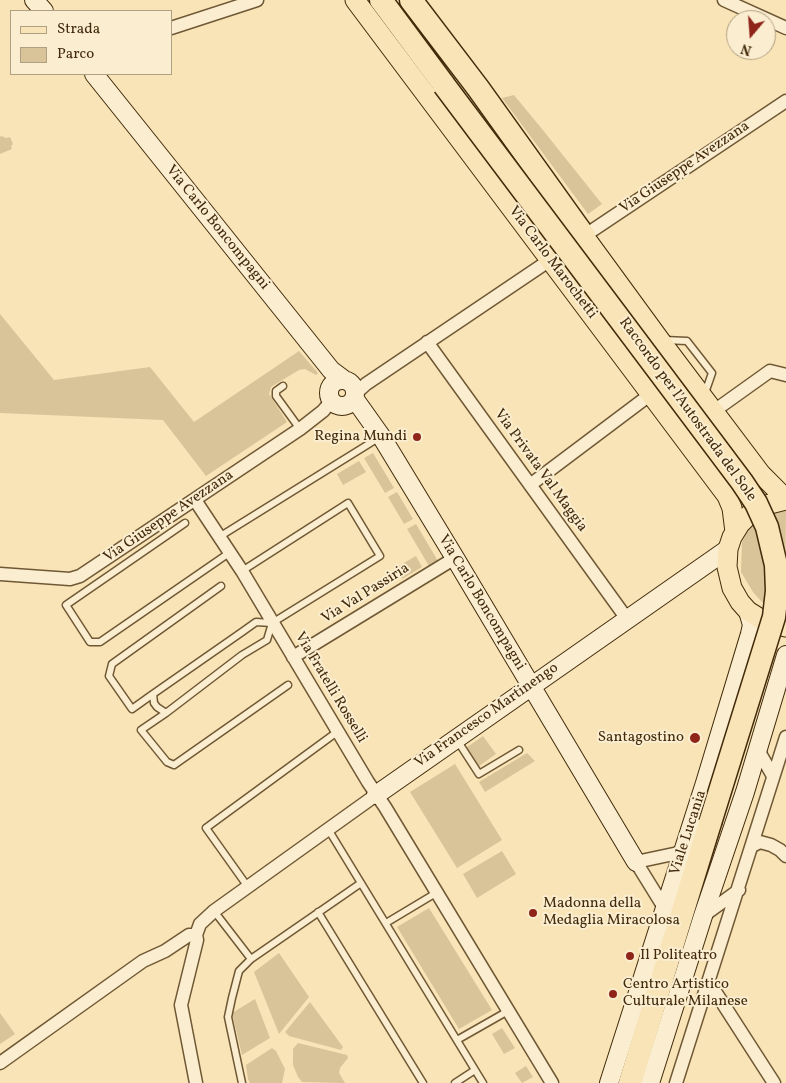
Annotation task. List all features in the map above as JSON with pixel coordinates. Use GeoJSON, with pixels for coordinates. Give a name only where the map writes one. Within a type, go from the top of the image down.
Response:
{"type":"FeatureCollection","features":[{"type":"Feature","properties":{"kind":"highway","name":"Raccordo per l'Autostrada del Sole"},"geometry":{"type":"LineString","coordinates":[[380,0],[742,482],[756,503],[767,527],[776,565],[774,617],[630,1083]]}},
{"type":"Feature","properties":{"kind":"highway"},"geometry":{"type":"LineString","coordinates":[[411,0],[584,236]]}},
{"type":"Feature","properties":{"kind":"main road","name":"Via Carlo Marochetti"},"geometry":{"type":"LineString","coordinates":[[355,0],[727,496],[732,508],[732,540],[727,567],[732,588],[748,611]]}},
{"type":"Feature","properties":{"kind":"main road"},"geometry":{"type":"LineString","coordinates":[[584,236],[761,474],[786,499]]}},
{"type":"Feature","properties":{"kind":"main road"},"geometry":{"type":"LineString","coordinates":[[732,540],[746,517],[753,511],[770,503],[786,499]]}},
{"type":"Feature","properties":{"kind":"main road"},"geometry":{"type":"LineString","coordinates":[[748,611],[764,621],[786,627]]}},
{"type":"Feature","properties":{"kind":"street"},"geometry":{"type":"LineString","coordinates":[[34,0],[43,10]]}},
{"type":"Feature","properties":{"kind":"street"},"geometry":{"type":"LineString","coordinates":[[172,28],[257,0]]}},
{"type":"Feature","properties":{"kind":"street"},"geometry":{"type":"LineString","coordinates":[[724,0],[786,28]]}},
{"type":"Feature","properties":{"kind":"street","name":"Via Carlo Boncompagni"},"geometry":{"type":"LineString","coordinates":[[95,75],[331,370],[354,388],[530,686],[665,909]]}},
{"type":"Feature","properties":{"kind":"street","name":"Via Giuseppe Avezzana"},"geometry":{"type":"LineString","coordinates":[[584,236],[786,100]]}},
{"type":"Feature","properties":{"kind":"street","name":"Via Giuseppe Avezzana"},"geometry":{"type":"LineString","coordinates":[[0,574],[75,578],[300,429],[330,405],[346,406],[354,388],[550,260]]}},
{"type":"Feature","properties":{"kind":"street","name":"Via Privata Val Maggia"},"geometry":{"type":"LineString","coordinates":[[427,342],[627,619]]}},
{"type":"Feature","properties":{"kind":"street"},"geometry":{"type":"LineString","coordinates":[[709,404],[770,371],[786,375]]}},
{"type":"Feature","properties":{"kind":"street","name":"Via Giuseppe Avezzana"},"geometry":{"type":"LineString","coordinates":[[330,405],[328,392],[334,382],[354,388]]}},
{"type":"Feature","properties":{"kind":"street"},"geometry":{"type":"LineString","coordinates":[[530,485],[651,394]]}},
{"type":"Feature","properties":{"kind":"street","name":"Via Fratelli Rosselli"},"geometry":{"type":"LineString","coordinates":[[195,500],[242,572],[337,732],[552,1083]]}},
{"type":"Feature","properties":{"kind":"street","name":"Via Francesco Martinengo"},"geometry":{"type":"LineString","coordinates":[[0,1063],[143,961],[165,951],[198,929],[214,911],[376,794],[627,619],[732,540]]}},
{"type":"Feature","properties":{"kind":"street","name":"Via Val Passiria"},"geometry":{"type":"LineString","coordinates":[[293,657],[455,558]]}},
{"type":"Feature","properties":{"kind":"street","name":"Viale Lucania"},"geometry":{"type":"LineString","coordinates":[[609,1083],[744,656],[752,625],[748,611]]}},
{"type":"Feature","properties":{"kind":"street"},"geometry":{"type":"LineString","coordinates":[[650,1083],[758,750],[778,663]]}},
{"type":"Feature","properties":{"kind":"street"},"geometry":{"type":"LineString","coordinates":[[676,1083],[739,890],[786,737]]}},
{"type":"Feature","properties":{"kind":"street"},"geometry":{"type":"LineString","coordinates":[[758,750],[773,776]]}},
{"type":"Feature","properties":{"kind":"street"},"geometry":{"type":"LineString","coordinates":[[752,846],[760,842],[772,845],[786,856]]}},
{"type":"Feature","properties":{"kind":"street"},"geometry":{"type":"LineString","coordinates":[[636,862],[683,852]]}},
{"type":"Feature","properties":{"kind":"street"},"geometry":{"type":"LineString","coordinates":[[703,916],[739,890]]}},
{"type":"Feature","properties":{"kind":"street"},"geometry":{"type":"LineString","coordinates":[[196,1083],[181,1006],[198,929]]}},
{"type":"Feature","properties":{"kind":"street"},"geometry":{"type":"LineString","coordinates":[[709,982],[774,1083]]}},
{"type":"Feature","properties":{"kind":"lane"},"geometry":{"type":"LineString","coordinates":[[283,386],[276,391],[276,396],[300,429]]}},
{"type":"Feature","properties":{"kind":"lane"},"geometry":{"type":"LineString","coordinates":[[219,536],[381,436]]}},
{"type":"Feature","properties":{"kind":"lane"},"geometry":{"type":"LineString","coordinates":[[221,586],[112,664],[109,676],[132,709],[256,622],[272,623],[380,556],[348,503],[242,572]]}},
{"type":"Feature","properties":{"kind":"lane"},"geometry":{"type":"LineString","coordinates":[[185,522],[66,605],[90,642],[100,642],[229,553]]}},
{"type":"Feature","properties":{"kind":"lane"},"geometry":{"type":"LineString","coordinates":[[272,623],[267,640],[242,655],[141,730],[167,762],[174,764],[288,685]]}},
{"type":"Feature","properties":{"kind":"lane"},"geometry":{"type":"LineString","coordinates":[[744,656],[778,663]]}},
{"type":"Feature","properties":{"kind":"lane"},"geometry":{"type":"LineString","coordinates":[[152,694],[157,707],[166,713]]}},
{"type":"Feature","properties":{"kind":"lane"},"geometry":{"type":"LineString","coordinates":[[248,887],[206,828],[337,732]]}},
{"type":"Feature","properties":{"kind":"lane"},"geometry":{"type":"LineString","coordinates":[[456,738],[480,774],[519,750]]}},
{"type":"Feature","properties":{"kind":"lane"},"geometry":{"type":"LineString","coordinates":[[328,829],[483,1083]]}},
{"type":"Feature","properties":{"kind":"lane"},"geometry":{"type":"LineString","coordinates":[[242,1083],[228,1017],[239,972],[251,960],[360,883]]}},
{"type":"Feature","properties":{"kind":"lane"},"geometry":{"type":"LineString","coordinates":[[386,923],[436,893]]}},
{"type":"Feature","properties":{"kind":"lane"},"geometry":{"type":"LineString","coordinates":[[214,911],[251,960]]}},
{"type":"Feature","properties":{"kind":"lane"},"geometry":{"type":"LineString","coordinates":[[318,912],[423,1083]]}},
{"type":"Feature","properties":{"kind":"lane"},"geometry":{"type":"LineString","coordinates":[[457,1040],[508,1012]]}},
{"type":"Feature","properties":{"kind":"lane"},"geometry":{"type":"LineString","coordinates":[[455,1083],[475,1070]]}},
{"type":"Feature","properties":{"kind":"green space"},"geometry":{"type":"Polygon","coordinates":[[[514,95],[602,204],[588,214],[502,98],[514,95]]]}},
{"type":"Feature","properties":{"kind":"green space"},"geometry":{"type":"Polygon","coordinates":[[[0,137],[10,137],[13,144],[11,146],[12,149],[0,154],[0,137]]]}},
{"type":"Feature","properties":{"kind":"green space"},"geometry":{"type":"Polygon","coordinates":[[[0,314],[54,380],[150,367],[194,422],[299,351],[318,373],[316,375],[305,369],[299,370],[271,387],[269,394],[287,422],[206,476],[163,420],[0,413],[0,314]]]}},
{"type":"Feature","properties":{"kind":"green space"},"geometry":{"type":"Polygon","coordinates":[[[373,453],[394,488],[385,493],[364,458],[373,453]]]}},
{"type":"Feature","properties":{"kind":"green space"},"geometry":{"type":"Polygon","coordinates":[[[359,461],[366,472],[343,485],[337,474],[359,461]]]}},
{"type":"Feature","properties":{"kind":"green space"},"geometry":{"type":"Polygon","coordinates":[[[397,492],[413,519],[404,524],[388,497],[397,492]]]}},
{"type":"Feature","properties":{"kind":"green space"},"geometry":{"type":"Polygon","coordinates":[[[775,507],[786,509],[785,609],[762,602],[753,592],[741,572],[742,542],[751,523],[775,507]]]}},
{"type":"Feature","properties":{"kind":"green space"},"geometry":{"type":"Polygon","coordinates":[[[416,524],[438,561],[429,566],[407,529],[416,524]]]}},
{"type":"Feature","properties":{"kind":"green space"},"geometry":{"type":"Polygon","coordinates":[[[416,556],[422,567],[402,579],[395,568],[416,556]]]}},
{"type":"Feature","properties":{"kind":"green space"},"geometry":{"type":"Polygon","coordinates":[[[483,736],[496,754],[479,766],[466,748],[483,736]]]}},
{"type":"Feature","properties":{"kind":"green space"},"geometry":{"type":"Polygon","coordinates":[[[527,753],[535,761],[485,792],[479,782],[527,753]]]}},
{"type":"Feature","properties":{"kind":"green space"},"geometry":{"type":"Polygon","coordinates":[[[455,764],[502,840],[457,868],[410,792],[455,764]]]}},
{"type":"Feature","properties":{"kind":"green space"},"geometry":{"type":"Polygon","coordinates":[[[502,851],[516,874],[477,898],[463,874],[502,851]]]}},
{"type":"Feature","properties":{"kind":"green space"},"geometry":{"type":"Polygon","coordinates":[[[429,908],[492,1010],[459,1029],[397,927],[429,908]]]}},
{"type":"Feature","properties":{"kind":"green space"},"geometry":{"type":"Polygon","coordinates":[[[279,953],[309,997],[279,1034],[254,972],[279,953]]]}},
{"type":"Feature","properties":{"kind":"green space"},"geometry":{"type":"Polygon","coordinates":[[[255,999],[270,1038],[242,1055],[232,1013],[255,999]]]}},
{"type":"Feature","properties":{"kind":"green space"},"geometry":{"type":"Polygon","coordinates":[[[310,1002],[343,1047],[341,1050],[289,1036],[285,1032],[310,1002]]]}},
{"type":"Feature","properties":{"kind":"green space"},"geometry":{"type":"Polygon","coordinates":[[[0,1013],[15,1034],[0,1044],[0,1013]]]}},
{"type":"Feature","properties":{"kind":"green space"},"geometry":{"type":"Polygon","coordinates":[[[502,1028],[515,1048],[504,1054],[492,1034],[502,1028]]]}},
{"type":"Feature","properties":{"kind":"green space"},"geometry":{"type":"Polygon","coordinates":[[[298,1043],[347,1055],[348,1058],[340,1068],[339,1073],[345,1083],[302,1082],[293,1065],[293,1049],[298,1043]]]}},
{"type":"Feature","properties":{"kind":"green space"},"geometry":{"type":"Polygon","coordinates":[[[272,1048],[276,1051],[285,1069],[282,1083],[250,1083],[246,1065],[272,1048]]]}},
{"type":"Feature","properties":{"kind":"green space"},"geometry":{"type":"Polygon","coordinates":[[[526,1066],[533,1077],[522,1083],[515,1073],[526,1066]]]}},
{"type":"Feature","properties":{"kind":"place","name":"Regina Mundi"},"geometry":{"type":"Point","coordinates":[417,437]}},
{"type":"Feature","properties":{"kind":"place","name":"Santagostino"},"geometry":{"type":"Point","coordinates":[695,738]}},
{"type":"Feature","properties":{"kind":"place","name":"Madonna della Medaglia Miracolosa"},"geometry":{"type":"Point","coordinates":[533,913]}},
{"type":"Feature","properties":{"kind":"place","name":"Il Politeatro"},"geometry":{"type":"Point","coordinates":[630,956]}},
{"type":"Feature","properties":{"kind":"place","name":"Centro Artistico Culturale Milanese"},"geometry":{"type":"Point","coordinates":[613,994]}}]}
